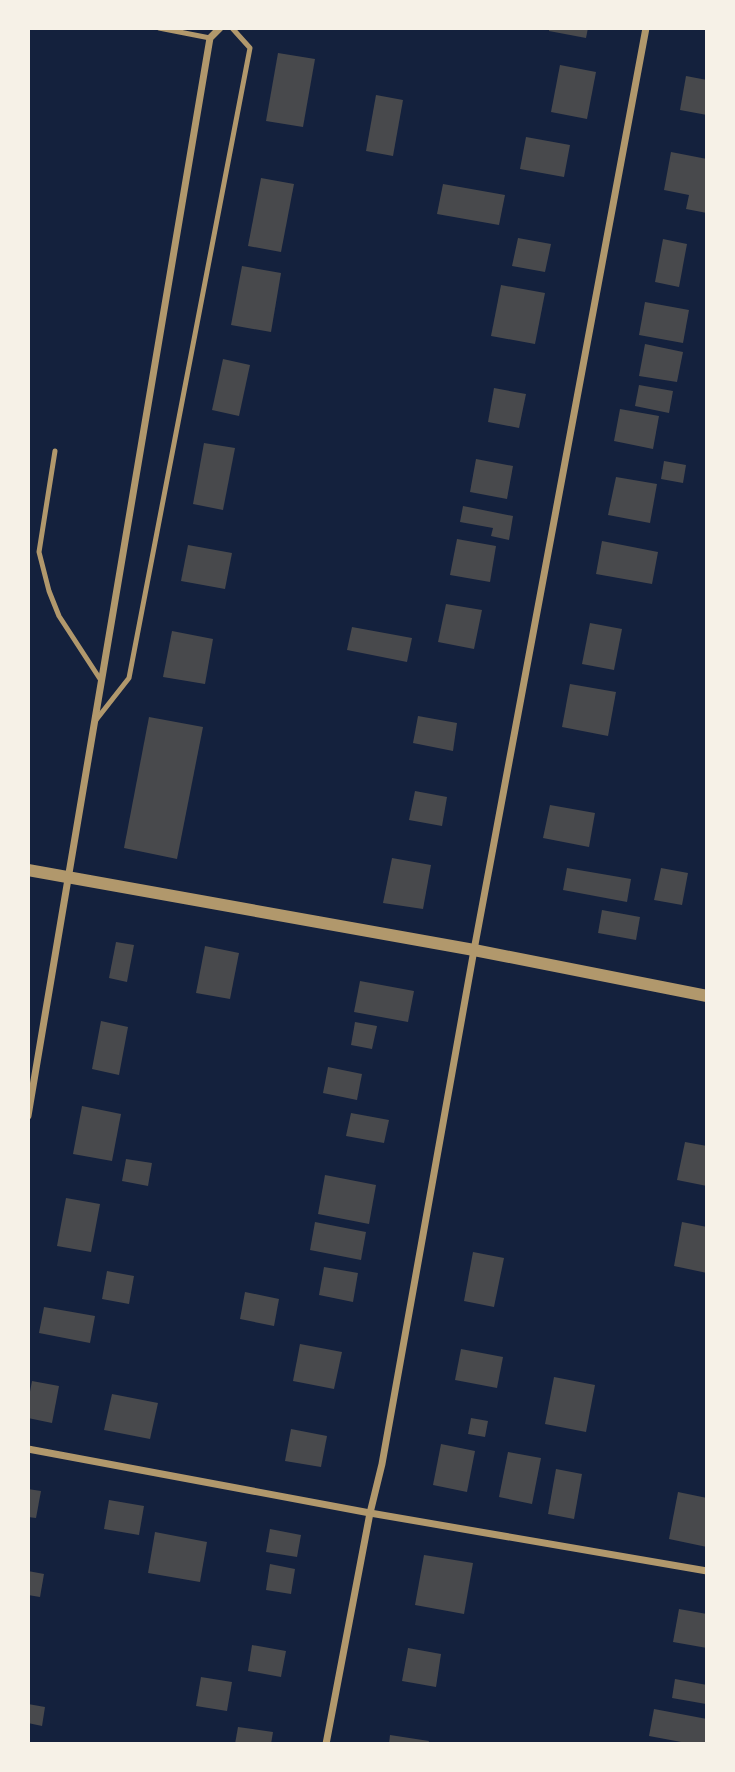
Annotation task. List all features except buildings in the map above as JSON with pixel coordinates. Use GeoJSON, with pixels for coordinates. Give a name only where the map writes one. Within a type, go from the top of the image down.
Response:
{"type":"FeatureCollection","features":[{"type":"Feature","properties":{"kind":"street"},"geometry":{"type":"LineString","coordinates":[[28,1116],[210,38],[220,28]]}},
{"type":"Feature","properties":{"kind":"street"},"geometry":{"type":"LineString","coordinates":[[326,1744],[370,1513],[382,1464],[474,950],[646,28]]}},
{"type":"Feature","properties":{"kind":"street"},"geometry":{"type":"LineString","coordinates":[[28,870],[474,950],[707,996]]}},
{"type":"Feature","properties":{"kind":"street"},"geometry":{"type":"LineString","coordinates":[[28,1449],[370,1513],[707,1571]]}},
{"type":"Feature","properties":{"kind":"lane"},"geometry":{"type":"LineString","coordinates":[[159,28],[210,38]]}},
{"type":"Feature","properties":{"kind":"lane"},"geometry":{"type":"LineString","coordinates":[[94,722],[129,678],[250,48],[232,28]]}},
{"type":"Feature","properties":{"kind":"lane"},"geometry":{"type":"LineString","coordinates":[[55,451],[39,552],[49,591],[60,616],[100,679]]}}]}
